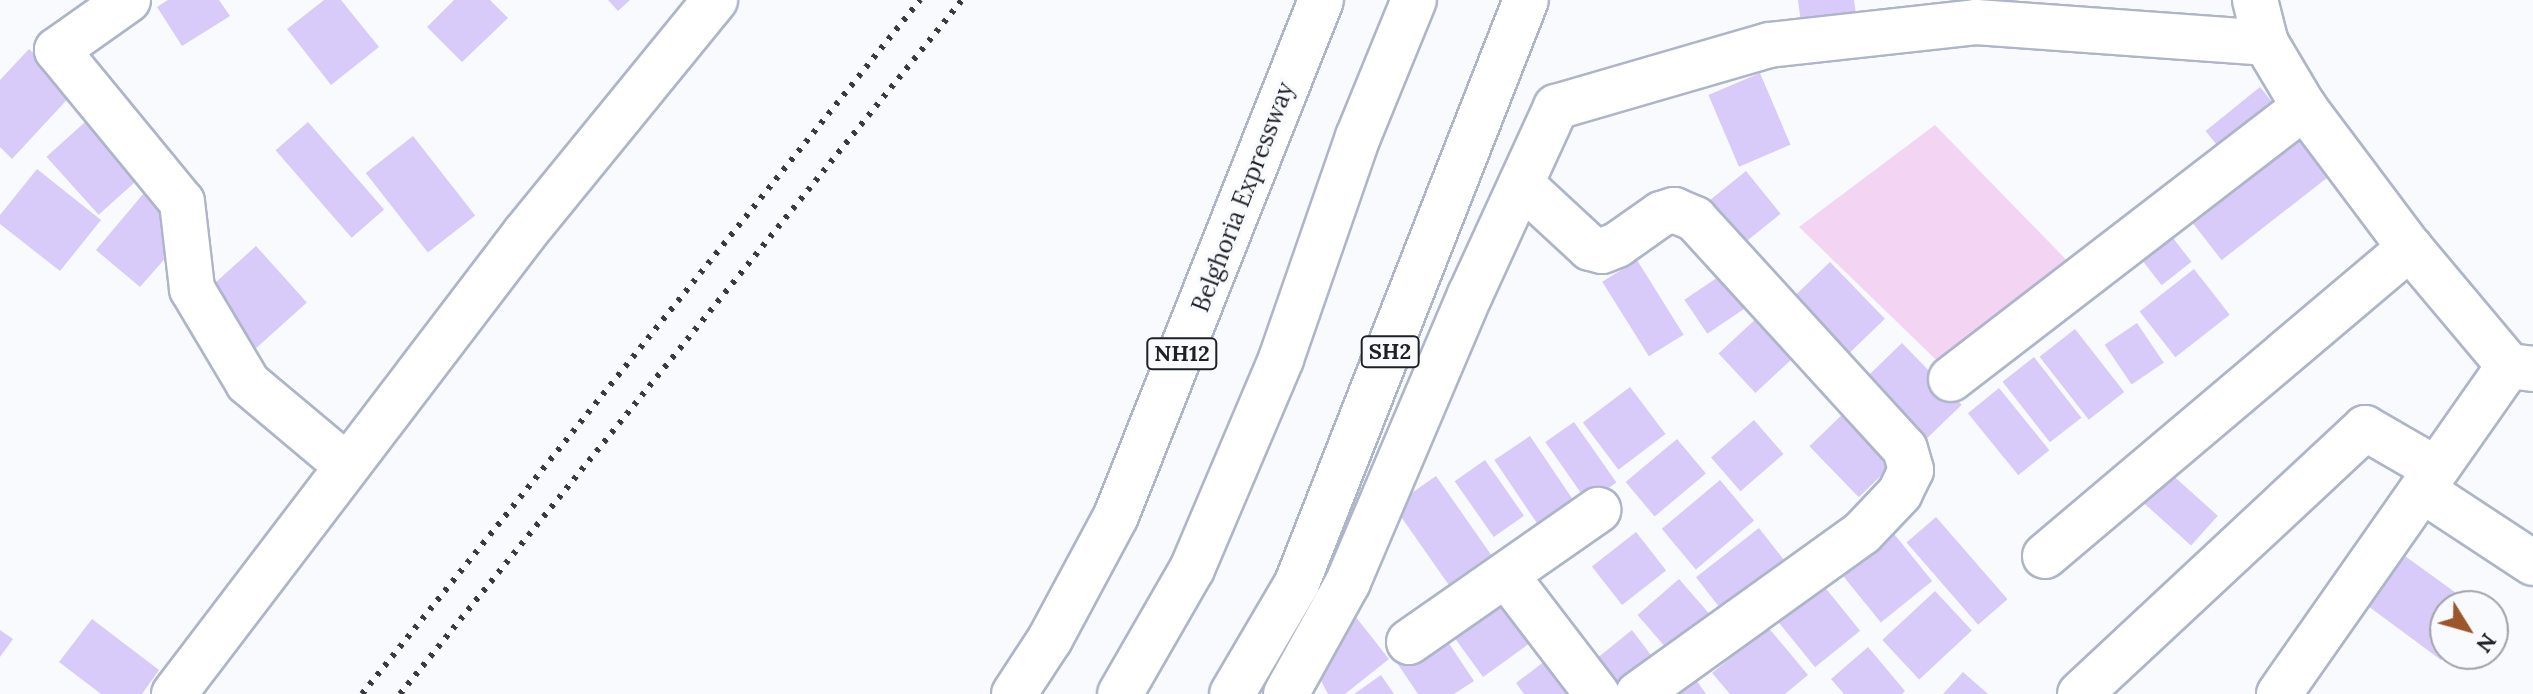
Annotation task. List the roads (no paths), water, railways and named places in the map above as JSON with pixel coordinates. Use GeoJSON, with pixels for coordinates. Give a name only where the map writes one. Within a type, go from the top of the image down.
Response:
{"type":"FeatureCollection","features":[{"type":"Feature","properties":{"kind":"main road"},"geometry":{"type":"LineString","coordinates":[[128,0],[57,50],[182,202],[192,289],[248,383],[347,466]]}},
{"type":"Feature","properties":{"kind":"main road"},"geometry":{"type":"LineString","coordinates":[[174,694],[525,233],[715,0]]}},
{"type":"Feature","properties":{"kind":"main road","name":"Belghoria Expressway"},"geometry":{"type":"LineString","coordinates":[[1014,694],[1050,639],[1116,516],[1321,0]]}},
{"type":"Feature","properties":{"kind":"main road"},"geometry":{"type":"LineString","coordinates":[[1120,694],[1192,569],[1281,359],[1358,137],[1414,0]]}},
{"type":"Feature","properties":{"kind":"main road","name":"SH2"},"geometry":{"type":"LineString","coordinates":[[1232,694],[1297,583],[1526,0]]}},
{"type":"Feature","properties":{"kind":"main road"},"geometry":{"type":"LineString","coordinates":[[2255,0],[2266,43],[2304,107],[2410,248],[2521,368],[2429,480],[2279,694]]}},
{"type":"Feature","properties":{"kind":"main road"},"geometry":{"type":"LineString","coordinates":[[1286,694],[1348,582],[1556,107],[1769,45],[1976,22],[2266,43]]}},
{"type":"Feature","properties":{"kind":"main road"},"geometry":{"type":"LineString","coordinates":[[1951,379],[2304,107]]}},
{"type":"Feature","properties":{"kind":"main road"},"geometry":{"type":"LineString","coordinates":[[1521,184],[1590,248],[1602,251],[1617,245],[1661,214],[1683,211],[1695,219],[1905,449],[1911,470],[1900,493],[1862,533],[1638,694]]}},
{"type":"Feature","properties":{"kind":"main road"},"geometry":{"type":"LineString","coordinates":[[2045,556],[2410,248]]}},
{"type":"Feature","properties":{"kind":"main road"},"geometry":{"type":"LineString","coordinates":[[2080,694],[2365,428],[2533,563]]}},
{"type":"Feature","properties":{"kind":"main road"},"geometry":{"type":"LineString","coordinates":[[1409,642],[1598,510]]}},
{"type":"Feature","properties":{"kind":"main road"},"geometry":{"type":"LineString","coordinates":[[1506,575],[1597,694]]}},
{"type":"Feature","properties":{"kind":"railway"},"geometry":{"type":"LineString","coordinates":[[362,694],[920,0]]}},
{"type":"Feature","properties":{"kind":"railway"},"geometry":{"type":"LineString","coordinates":[[400,694],[962,0]]}}]}
